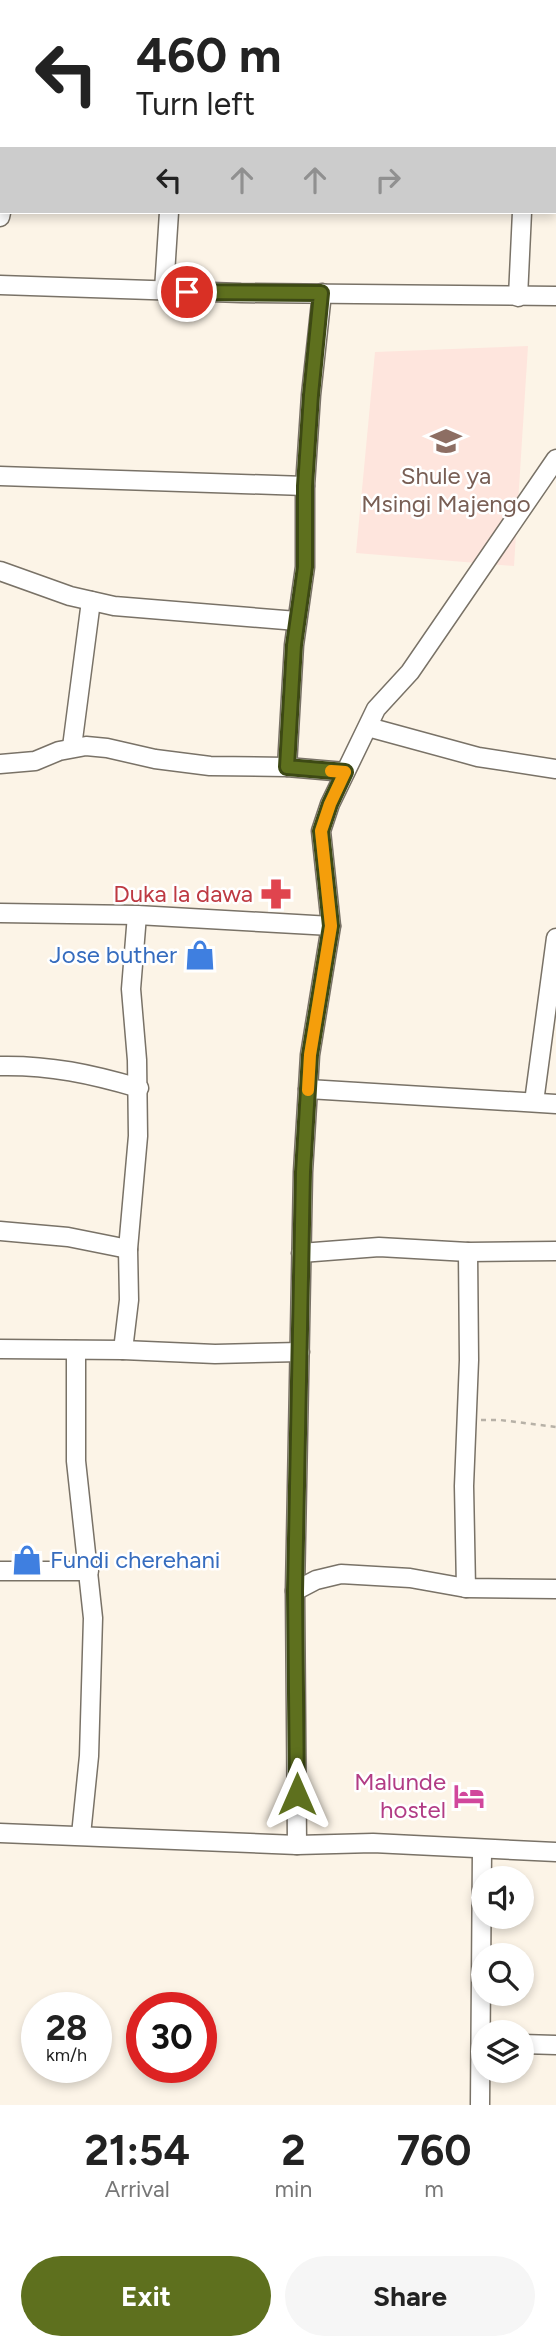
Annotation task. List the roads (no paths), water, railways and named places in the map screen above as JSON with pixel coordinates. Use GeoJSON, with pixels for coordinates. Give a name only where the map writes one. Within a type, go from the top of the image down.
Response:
{"type":"FeatureCollection","features":[{"type":"Feature","properties":{"kind":"street"},"geometry":{"type":"LineString","coordinates":[[164,290],[169,214]]}},
{"type":"Feature","properties":{"kind":"street"},"geometry":{"type":"LineString","coordinates":[[518,297],[522,214]]}},
{"type":"Feature","properties":{"kind":"street"},"geometry":{"type":"LineString","coordinates":[[0,285],[556,296]]}},
{"type":"Feature","properties":{"kind":"street"},"geometry":{"type":"LineString","coordinates":[[287,767],[297,621],[305,567],[305,486],[321,293]]}},
{"type":"Feature","properties":{"kind":"street"},"geometry":{"type":"LineString","coordinates":[[297,1845],[295,1591],[301,1253],[308,1089],[314,1028],[331,926],[321,831],[327,811],[376,709],[400,686],[556,459]]}},
{"type":"Feature","properties":{"kind":"street"},"geometry":{"type":"LineString","coordinates":[[0,476],[305,486]]}},
{"type":"Feature","properties":{"kind":"street"},"geometry":{"type":"LineString","coordinates":[[0,570],[70,596],[114,606],[297,621]]}},
{"type":"Feature","properties":{"kind":"street"},"geometry":{"type":"LineString","coordinates":[[72,747],[91,601]]}},
{"type":"Feature","properties":{"kind":"street"},"geometry":{"type":"LineString","coordinates":[[368,727],[478,757],[556,769]]}},
{"type":"Feature","properties":{"kind":"street"},"geometry":{"type":"LineString","coordinates":[[0,764],[35,761],[72,747],[86,746],[210,766],[287,767],[345,772]]}},
{"type":"Feature","properties":{"kind":"street"},"geometry":{"type":"LineString","coordinates":[[0,913],[137,915],[331,926]]}},
{"type":"Feature","properties":{"kind":"street"},"geometry":{"type":"LineString","coordinates":[[123,1350],[129,1300],[128,1249],[138,1136],[139,1087],[131,989],[137,915]]}},
{"type":"Feature","properties":{"kind":"street"},"geometry":{"type":"LineString","coordinates":[[534,1102],[556,938]]}},
{"type":"Feature","properties":{"kind":"street"},"geometry":{"type":"LineString","coordinates":[[0,1066],[50,1067],[87,1072],[139,1087]]}},
{"type":"Feature","properties":{"kind":"street"},"geometry":{"type":"LineString","coordinates":[[308,1089],[556,1104]]}},
{"type":"Feature","properties":{"kind":"street"},"geometry":{"type":"LineString","coordinates":[[0,1231],[68,1237],[128,1249]]}},
{"type":"Feature","properties":{"kind":"street"},"geometry":{"type":"LineString","coordinates":[[301,1253],[379,1247],[468,1252],[556,1251]]}},
{"type":"Feature","properties":{"kind":"street"},"geometry":{"type":"LineString","coordinates":[[466,1588],[464,1486],[469,1360],[468,1252]]}},
{"type":"Feature","properties":{"kind":"street"},"geometry":{"type":"LineString","coordinates":[[0,1349],[215,1354],[300,1352]]}},
{"type":"Feature","properties":{"kind":"street"},"geometry":{"type":"LineString","coordinates":[[76,1350],[76,1461],[93,1618],[89,1756],[81,1835]]}},
{"type":"Feature","properties":{"kind":"street"},"geometry":{"type":"LineString","coordinates":[[0,1571],[89,1571]]}},
{"type":"Feature","properties":{"kind":"street"},"geometry":{"type":"LineString","coordinates":[[295,1591],[316,1580],[341,1574],[410,1578],[466,1588],[556,1589]]}},
{"type":"Feature","properties":{"kind":"street"},"geometry":{"type":"LineString","coordinates":[[0,1833],[297,1845],[373,1843],[556,1852]]}},
{"type":"Feature","properties":{"kind":"street"},"geometry":{"type":"LineString","coordinates":[[482,1850],[482,2020]]}},
{"type":"Feature","properties":{"kind":"street"},"geometry":{"type":"LineString","coordinates":[[534,2044],[556,2045]]}},
{"type":"Feature","properties":{"kind":"street"},"geometry":{"type":"LineString","coordinates":[[480,2105],[481,2083]]}},
{"type":"Feature","properties":{"kind":"place","name":"Shule ya Msingi Majengo"},"geometry":{"type":"Point","coordinates":[446,441]}},
{"type":"Feature","properties":{"kind":"place","name":"Duka la dawa"},"geometry":{"type":"Point","coordinates":[276,894]}},
{"type":"Feature","properties":{"kind":"place","name":"Jose buther"},"geometry":{"type":"Point","coordinates":[200,955]}},
{"type":"Feature","properties":{"kind":"place","name":"Fundi cherehani"},"geometry":{"type":"Point","coordinates":[27,1560]}},
{"type":"Feature","properties":{"kind":"place","name":"Malunde hostel"},"geometry":{"type":"Point","coordinates":[469,1796]}}]}
